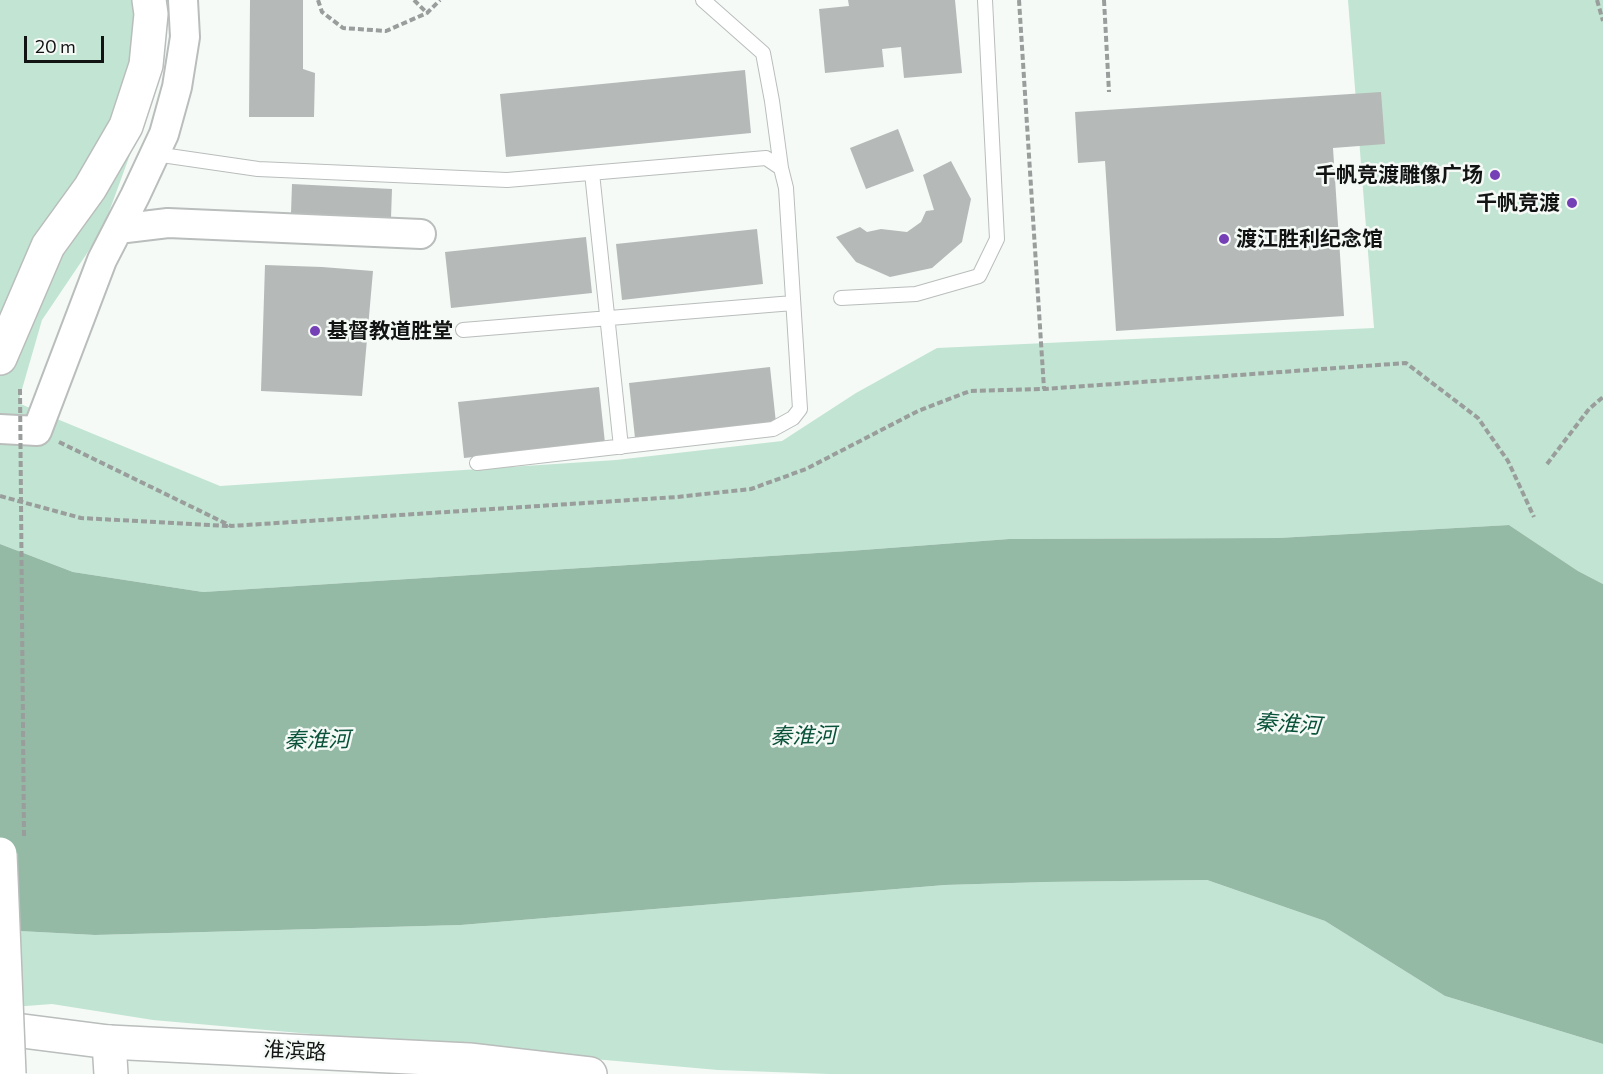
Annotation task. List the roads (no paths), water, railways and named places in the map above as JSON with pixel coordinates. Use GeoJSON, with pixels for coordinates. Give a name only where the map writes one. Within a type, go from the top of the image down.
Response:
{"type":"FeatureCollection","features":[{"type":"Feature","properties":{"kind":"main road"},"geometry":{"type":"LineString","coordinates":[[0,358],[48,246],[90,188],[126,126],[146,65],[151,14],[149,0]]}},
{"type":"Feature","properties":{"kind":"main road"},"geometry":{"type":"LineString","coordinates":[[9,1074],[12,848]]}},
{"type":"Feature","properties":{"kind":"main road","name":"淮滨路"},"geometry":{"type":"LineString","coordinates":[[0,1028],[109,1041],[469,1059],[590,1074]]}},
{"type":"Feature","properties":{"kind":"main road"},"geometry":{"type":"LineString","coordinates":[[109,1041],[111,1074]]}},
{"type":"Feature","properties":{"kind":"street"},"geometry":{"type":"LineString","coordinates":[[0,429],[37,431],[102,260],[164,134],[177,87],[185,37],[183,0]]}},
{"type":"Feature","properties":{"kind":"street"},"geometry":{"type":"LineString","coordinates":[[118,230],[168,223],[421,234]]}},
{"type":"Feature","properties":{"kind":"lane"},"geometry":{"type":"LineString","coordinates":[[477,463],[773,429],[793,418],[800,409],[786,188],[763,53],[703,0]]}},
{"type":"Feature","properties":{"kind":"lane"},"geometry":{"type":"LineString","coordinates":[[841,298],[916,294],[980,276],[997,239],[985,0]]}},
{"type":"Feature","properties":{"kind":"lane"},"geometry":{"type":"LineString","coordinates":[[155,154],[258,169],[507,180],[766,158],[781,168]]}},
{"type":"Feature","properties":{"kind":"lane"},"geometry":{"type":"LineString","coordinates":[[592,172],[621,447]]}},
{"type":"Feature","properties":{"kind":"lane"},"geometry":{"type":"LineString","coordinates":[[464,330],[793,303]]}},
{"type":"Feature","properties":{"kind":"water","name":"秦淮河"},"geometry":{"type":"Polygon","coordinates":[[[1509,525],[1578,571],[1603,584],[1603,1044],[1445,996],[1325,921],[1207,880],[945,885],[461,925],[95,935],[0,930],[0,544],[73,572],[203,592],[1009,539],[1278,538],[1509,525]]]}},
{"type":"Feature","properties":{"kind":"place","name":"千帆竞渡雕像广场"},"geometry":{"type":"Point","coordinates":[1495,175]}},
{"type":"Feature","properties":{"kind":"place","name":"千帆竞渡"},"geometry":{"type":"Point","coordinates":[1572,203]}},
{"type":"Feature","properties":{"kind":"place","name":"渡江胜利纪念馆"},"geometry":{"type":"Point","coordinates":[1224,239]}},
{"type":"Feature","properties":{"kind":"place","name":"基督教道胜堂"},"geometry":{"type":"Point","coordinates":[315,331]}}]}
